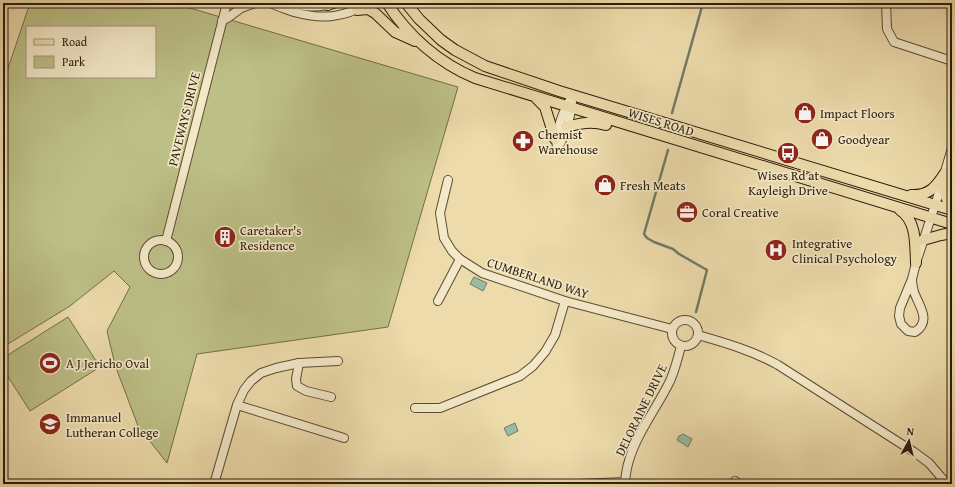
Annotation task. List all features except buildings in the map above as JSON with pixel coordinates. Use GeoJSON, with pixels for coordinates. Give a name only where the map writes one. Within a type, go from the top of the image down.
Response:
{"type":"FeatureCollection","features":[{"type":"Feature","properties":{"kind":"main road","name":"WISES ROAD"},"geometry":{"type":"LineString","coordinates":[[388,3],[400,22],[422,45],[446,64],[461,73],[568,108],[952,224]]}},
{"type":"Feature","properties":{"kind":"main road","name":"WISES ROAD"},"geometry":{"type":"LineString","coordinates":[[406,3],[419,19],[441,40],[470,59],[505,74],[952,210]]}},
{"type":"Feature","properties":{"kind":"main road"},"geometry":{"type":"LineString","coordinates":[[357,10],[368,9],[375,13],[395,32],[422,45]]}},
{"type":"Feature","properties":{"kind":"main road"},"geometry":{"type":"LineString","coordinates":[[534,97],[541,101],[546,107],[555,139]]}},
{"type":"Feature","properties":{"kind":"main road"},"geometry":{"type":"LineString","coordinates":[[566,127],[585,122],[595,122],[623,130],[651,133]]}},
{"type":"Feature","properties":{"kind":"main road"},"geometry":{"type":"LineString","coordinates":[[901,195],[915,196],[927,193],[938,184],[945,173]]}},
{"type":"Feature","properties":{"kind":"main road"},"geometry":{"type":"LineString","coordinates":[[945,173],[945,194],[949,204],[952,206]]}},
{"type":"Feature","properties":{"kind":"main road"},"geometry":{"type":"LineString","coordinates":[[896,207],[906,214],[910,220],[914,234],[916,263]]}},
{"type":"Feature","properties":{"kind":"main road"},"geometry":{"type":"LineString","coordinates":[[923,240],[952,233]]}},
{"type":"Feature","properties":{"kind":"street","name":"PAVEWAYS DRIVE"},"geometry":{"type":"LineString","coordinates":[[166,241],[227,3]]}},
{"type":"Feature","properties":{"kind":"street"},"geometry":{"type":"LineString","coordinates":[[222,22],[241,8],[255,3]]}},
{"type":"Feature","properties":{"kind":"street"},"geometry":{"type":"LineString","coordinates":[[271,3],[302,14],[320,17],[339,16],[357,10],[369,3]]}},
{"type":"Feature","properties":{"kind":"street"},"geometry":{"type":"LineString","coordinates":[[288,3],[303,7],[333,4]]}},
{"type":"Feature","properties":{"kind":"street"},"geometry":{"type":"LineString","coordinates":[[886,3],[887,29],[894,42],[952,61]]}},
{"type":"Feature","properties":{"kind":"street"},"geometry":{"type":"LineString","coordinates":[[568,108],[566,127],[562,142],[557,148],[555,139],[572,95]]}},
{"type":"Feature","properties":{"kind":"street"},"geometry":{"type":"LineString","coordinates":[[912,279],[914,292],[924,316],[923,324],[920,329],[915,332],[908,331],[901,324],[899,316],[900,308],[912,279],[952,148]]}},
{"type":"Feature","properties":{"kind":"street","name":"CUMBERLAND WAY"},"geometry":{"type":"LineString","coordinates":[[448,180],[440,213],[444,238],[452,251],[460,259],[482,273],[565,301],[672,329]]}},
{"type":"Feature","properties":{"kind":"street"},"geometry":{"type":"LineString","coordinates":[[155,241],[166,241],[175,248],[178,259],[172,270],[168,273],[158,274],[145,265],[144,254],[150,244],[155,241]]}},
{"type":"Feature","properties":{"kind":"street"},"geometry":{"type":"LineString","coordinates":[[438,301],[460,259]]}},
{"type":"Feature","properties":{"kind":"street"},"geometry":{"type":"LineString","coordinates":[[415,408],[440,408],[520,376],[533,366],[545,352],[555,335],[565,301]]}},
{"type":"Feature","properties":{"kind":"street"},"geometry":{"type":"LineString","coordinates":[[686,319],[694,323],[698,331],[698,335],[694,343],[682,346],[674,341],[672,337],[672,329],[677,322],[686,319]]}},
{"type":"Feature","properties":{"kind":"street"},"geometry":{"type":"LineString","coordinates":[[698,335],[744,348],[778,365],[918,455],[929,463],[947,484]]}},
{"type":"Feature","properties":{"kind":"street","name":"DELORAINE DRIVE"},"geometry":{"type":"LineString","coordinates":[[625,483],[626,469],[632,452],[670,381],[682,346]]}},
{"type":"Feature","properties":{"kind":"street"},"geometry":{"type":"LineString","coordinates":[[214,484],[237,405],[244,390],[251,381],[261,373],[276,368],[299,363],[338,361]]}},
{"type":"Feature","properties":{"kind":"street"},"geometry":{"type":"LineString","coordinates":[[299,363],[296,379],[297,386],[306,391],[331,397]]}},
{"type":"Feature","properties":{"kind":"street"},"geometry":{"type":"LineString","coordinates":[[237,405],[344,438]]}},
{"type":"Feature","properties":{"kind":"street"},"geometry":{"type":"LineString","coordinates":[[578,484],[625,483]]}},
{"type":"Feature","properties":{"kind":"green space"},"geometry":{"type":"Polygon","coordinates":[[[30,3],[173,3],[458,87],[388,327],[197,354],[167,463],[138,426],[115,365],[107,331],[130,287],[114,271],[70,306],[3,347],[3,83],[30,3]]]}},
{"type":"Feature","properties":{"kind":"green space","name":"A J Jericho Oval"},"geometry":{"type":"Polygon","coordinates":[[[68,317],[100,367],[30,411],[3,369],[3,358],[68,317]]]}},
{"type":"Feature","properties":{"kind":"shaded area"},"geometry":{"type":"Polygon","coordinates":[[[474,277],[487,283],[483,291],[470,284],[474,277]]]}},
{"type":"Feature","properties":{"kind":"shaded area"},"geometry":{"type":"Polygon","coordinates":[[[515,423],[518,431],[508,436],[504,428],[515,423]]]}},
{"type":"Feature","properties":{"kind":"shaded area"},"geometry":{"type":"Polygon","coordinates":[[[683,434],[692,439],[688,447],[677,440],[679,436],[683,434]]]}},
{"type":"Feature","properties":{"kind":"waterway"},"geometry":{"type":"LineString","coordinates":[[672,113],[703,3]]}},
{"type":"Feature","properties":{"kind":"waterway"},"geometry":{"type":"LineString","coordinates":[[668,150],[644,234],[647,238],[673,249],[707,270],[696,312]]}},
{"type":"Feature","properties":{"kind":"place","name":"Impact Floors"},"geometry":{"type":"Point","coordinates":[805,113]}},
{"type":"Feature","properties":{"kind":"place","name":"Goodyear"},"geometry":{"type":"Point","coordinates":[822,139]}},
{"type":"Feature","properties":{"kind":"place","name":"Chemist Warehouse"},"geometry":{"type":"Point","coordinates":[523,141]}},
{"type":"Feature","properties":{"kind":"place","name":"Wises Rd at Kayleigh Drive"},"geometry":{"type":"Point","coordinates":[788,153]}},
{"type":"Feature","properties":{"kind":"place","name":"Fresh Meats"},"geometry":{"type":"Point","coordinates":[605,185]}},
{"type":"Feature","properties":{"kind":"place","name":"Coral Creative"},"geometry":{"type":"Point","coordinates":[687,212]}},
{"type":"Feature","properties":{"kind":"place","name":"Caretaker's Residence"},"geometry":{"type":"Point","coordinates":[225,237]}},
{"type":"Feature","properties":{"kind":"place","name":"Integrative Clinical Psychology"},"geometry":{"type":"Point","coordinates":[776,250]}},
{"type":"Feature","properties":{"kind":"place","name":"A J Jericho Oval"},"geometry":{"type":"Point","coordinates":[50,363]}},
{"type":"Feature","properties":{"kind":"place","name":"Immanuel Lutheran College"},"geometry":{"type":"Point","coordinates":[50,424]}}]}
